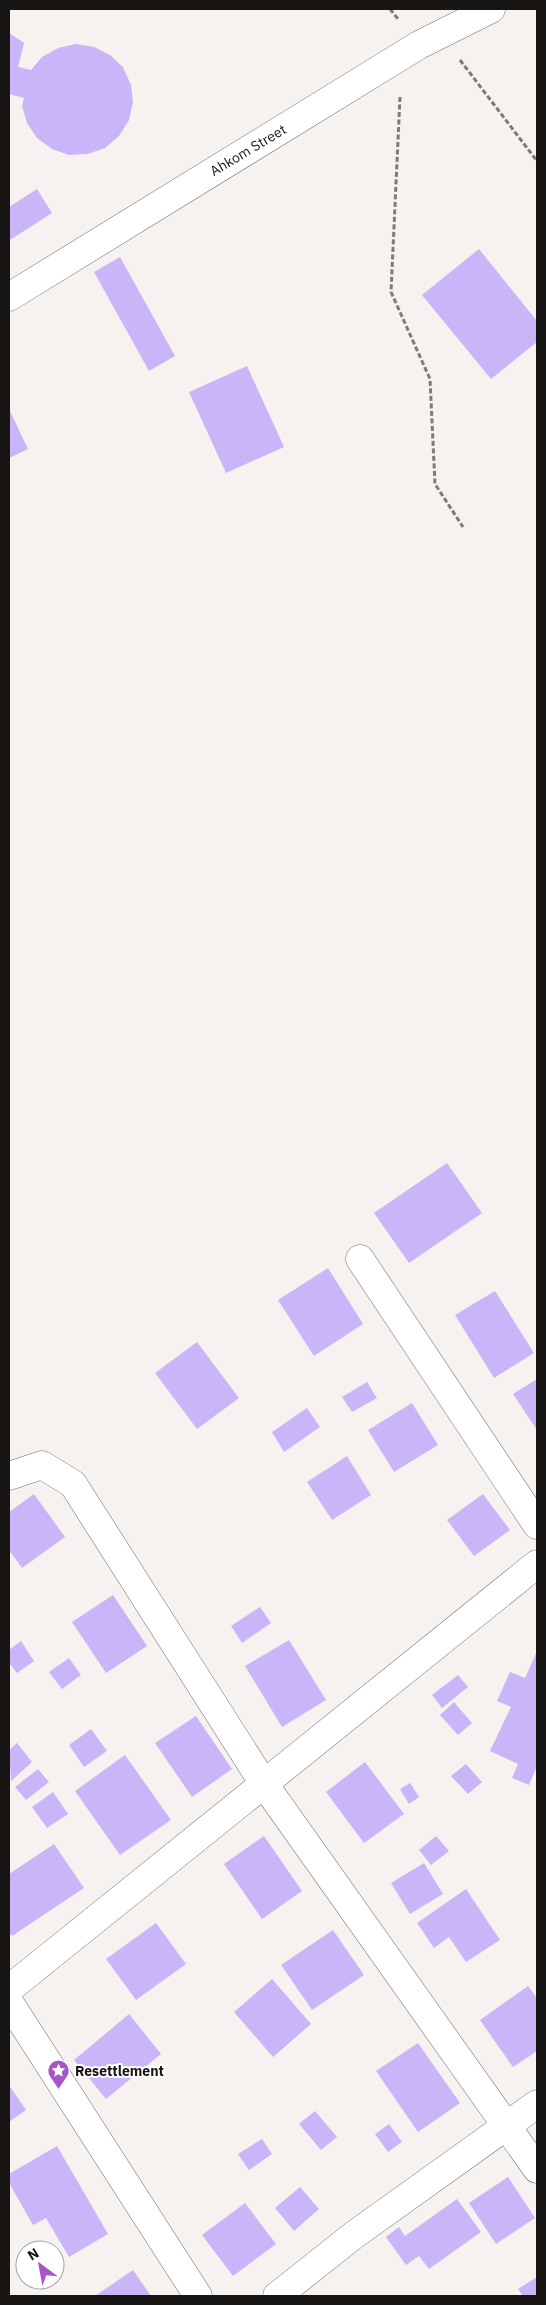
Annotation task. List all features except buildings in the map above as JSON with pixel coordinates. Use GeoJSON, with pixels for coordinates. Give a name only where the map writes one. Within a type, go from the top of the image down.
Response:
{"type":"FeatureCollection","features":[{"type":"Feature","properties":{"kind":"street","name":"Ahkom Street"},"geometry":{"type":"LineString","coordinates":[[9,297],[402,57],[445,32],[492,9]]}},
{"type":"Feature","properties":{"kind":"street"},"geometry":{"type":"LineString","coordinates":[[360,1260],[537,1526]]}},
{"type":"Feature","properties":{"kind":"street"},"geometry":{"type":"LineString","coordinates":[[9,1476],[42,1466],[74,1484],[264,1784],[509,2126],[537,2169]]}},
{"type":"Feature","properties":{"kind":"street"},"geometry":{"type":"LineString","coordinates":[[9,1989],[537,1564]]}},
{"type":"Feature","properties":{"kind":"street"},"geometry":{"type":"LineString","coordinates":[[9,2002],[198,2296]]}},
{"type":"Feature","properties":{"kind":"street"},"geometry":{"type":"LineString","coordinates":[[277,2296],[354,2235],[509,2126],[537,2104]]}},
{"type":"Feature","properties":{"kind":"path"},"geometry":{"type":"LineString","coordinates":[[445,32],[455,54],[537,161]]}},
{"type":"Feature","properties":{"kind":"path"},"geometry":{"type":"LineString","coordinates":[[402,57],[390,292],[430,379],[435,484],[463,527]]}},
{"type":"Feature","properties":{"kind":"place","name":"Resettlement"},"geometry":{"type":"Point","coordinates":[59,2090]}}]}
